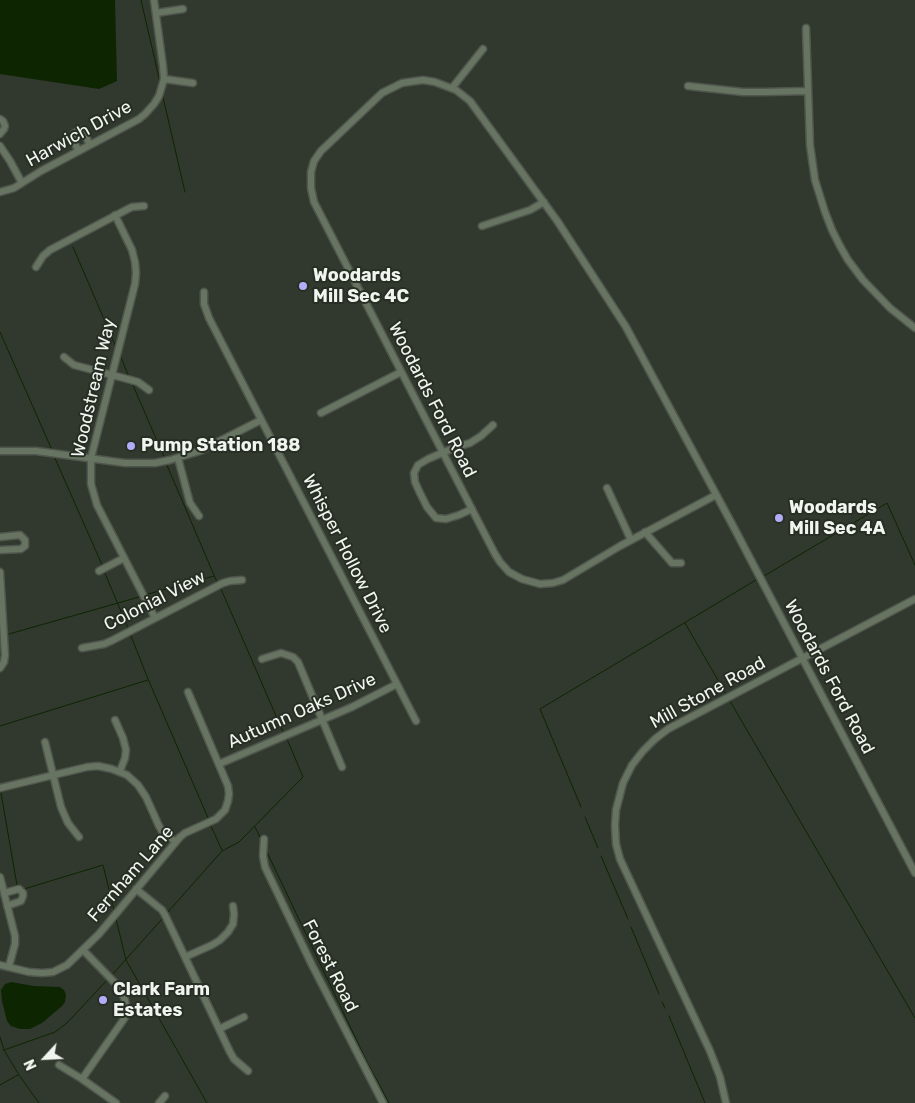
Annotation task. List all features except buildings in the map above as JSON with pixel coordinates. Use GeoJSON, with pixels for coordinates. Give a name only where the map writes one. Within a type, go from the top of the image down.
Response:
{"type":"FeatureCollection","features":[{"type":"Feature","properties":{"kind":"street","name":"Harwich Drive"},"geometry":{"type":"LineString","coordinates":[[0,192],[9,190],[139,119],[154,104],[160,96],[164,79],[164,66],[154,0]]}},
{"type":"Feature","properties":{"kind":"street"},"geometry":{"type":"LineString","coordinates":[[156,13],[183,8]]}},
{"type":"Feature","properties":{"kind":"street"},"geometry":{"type":"LineString","coordinates":[[806,28],[810,145],[815,180],[822,205],[832,230],[848,260],[870,288],[890,308],[915,328]]}},
{"type":"Feature","properties":{"kind":"street"},"geometry":{"type":"LineString","coordinates":[[452,88],[483,49]]}},
{"type":"Feature","properties":{"kind":"street"},"geometry":{"type":"LineString","coordinates":[[164,79],[194,83]]}},
{"type":"Feature","properties":{"kind":"street","name":"Woodards Ford Road"},"geometry":{"type":"LineString","coordinates":[[716,495],[630,540],[563,580],[544,584],[522,579],[509,572],[500,562],[472,509],[314,202],[310,188],[311,172],[314,161],[326,145],[386,90],[402,83],[423,80],[435,82],[452,88],[470,101],[581,255],[626,328],[716,495],[915,873]]}},
{"type":"Feature","properties":{"kind":"street"},"geometry":{"type":"LineString","coordinates":[[688,86],[743,92],[808,91]]}},
{"type":"Feature","properties":{"kind":"street"},"geometry":{"type":"LineString","coordinates":[[0,119],[3,120],[5,126],[0,134]]}},
{"type":"Feature","properties":{"kind":"street"},"geometry":{"type":"LineString","coordinates":[[79,151],[72,139],[76,132],[81,130],[90,145]]}},
{"type":"Feature","properties":{"kind":"street"},"geometry":{"type":"LineString","coordinates":[[0,146],[22,183]]}},
{"type":"Feature","properties":{"kind":"street"},"geometry":{"type":"LineString","coordinates":[[482,226],[530,210],[544,202]]}},
{"type":"Feature","properties":{"kind":"street"},"geometry":{"type":"LineString","coordinates":[[36,267],[43,256],[50,250],[132,207],[144,206]]}},
{"type":"Feature","properties":{"kind":"street","name":"Woodstream Way"},"geometry":{"type":"LineString","coordinates":[[115,215],[132,250],[136,273],[135,284],[91,458],[91,484],[95,499],[155,618]]}},
{"type":"Feature","properties":{"kind":"street","name":"Whisper Hollow Drive"},"geometry":{"type":"LineString","coordinates":[[204,292],[204,304],[209,318],[416,721]]}},
{"type":"Feature","properties":{"kind":"street"},"geometry":{"type":"LineString","coordinates":[[64,356],[74,365],[138,382],[149,390]]}},
{"type":"Feature","properties":{"kind":"street"},"geometry":{"type":"LineString","coordinates":[[321,413],[401,372]]}},
{"type":"Feature","properties":{"kind":"street"},"geometry":{"type":"LineString","coordinates":[[0,451],[36,451],[136,464],[156,462],[200,451],[261,420]]}},
{"type":"Feature","properties":{"kind":"street"},"geometry":{"type":"LineString","coordinates":[[472,509],[446,519],[436,518],[427,507],[415,482],[414,472],[418,465],[442,452],[470,444],[493,425]]}},
{"type":"Feature","properties":{"kind":"street"},"geometry":{"type":"LineString","coordinates":[[178,458],[190,503],[199,516]]}},
{"type":"Feature","properties":{"kind":"street"},"geometry":{"type":"LineString","coordinates":[[607,488],[630,540]]}},
{"type":"Feature","properties":{"kind":"street"},"geometry":{"type":"LineString","coordinates":[[645,532],[672,563],[681,563]]}},
{"type":"Feature","properties":{"kind":"street"},"geometry":{"type":"LineString","coordinates":[[0,537],[20,535],[24,538],[25,546],[21,549],[0,550]]}},
{"type":"Feature","properties":{"kind":"street"},"geometry":{"type":"LineString","coordinates":[[99,570],[124,558]]}},
{"type":"Feature","properties":{"kind":"street"},"geometry":{"type":"LineString","coordinates":[[0,572],[5,655],[4,662],[0,668]]}},
{"type":"Feature","properties":{"kind":"street","name":"Colonial View"},"geometry":{"type":"LineString","coordinates":[[82,648],[104,644],[226,582],[242,580]]}},
{"type":"Feature","properties":{"kind":"street","name":"Mill Stone Road"},"geometry":{"type":"LineString","coordinates":[[726,1103],[720,1077],[710,1051],[620,859],[615,837],[616,810],[619,794],[630,770],[643,751],[668,729],[915,598]]}},
{"type":"Feature","properties":{"kind":"street"},"geometry":{"type":"LineString","coordinates":[[262,659],[282,653],[288,654],[298,662],[342,767]]}},
{"type":"Feature","properties":{"kind":"street","name":"Autumn Oaks Drive"},"geometry":{"type":"LineString","coordinates":[[219,764],[352,707],[397,684]]}},
{"type":"Feature","properties":{"kind":"street","name":"Fernham Lane"},"geometry":{"type":"LineString","coordinates":[[0,965],[42,973],[53,972],[66,965],[98,934],[176,842],[185,834],[216,820],[225,810],[229,794],[228,786],[188,692]]}},
{"type":"Feature","properties":{"kind":"street"},"geometry":{"type":"LineString","coordinates":[[115,720],[126,750],[120,771]]}},
{"type":"Feature","properties":{"kind":"street"},"geometry":{"type":"LineString","coordinates":[[45,742],[64,816],[79,838]]}},
{"type":"Feature","properties":{"kind":"street"},"geometry":{"type":"LineString","coordinates":[[0,788],[81,768],[108,767],[120,771],[138,785],[146,797],[158,826],[176,842]]}},
{"type":"Feature","properties":{"kind":"street","name":"Forest Road"},"geometry":{"type":"LineString","coordinates":[[264,839],[263,856],[265,867],[312,965],[383,1103]]}},
{"type":"Feature","properties":{"kind":"street"},"geometry":{"type":"LineString","coordinates":[[0,877],[15,940],[9,966]]}},
{"type":"Feature","properties":{"kind":"street"},"geometry":{"type":"LineString","coordinates":[[4,893],[19,889],[24,896],[22,902],[7,906]]}},
{"type":"Feature","properties":{"kind":"street"},"geometry":{"type":"LineString","coordinates":[[136,889],[166,915],[234,1059],[248,1071]]}},
{"type":"Feature","properties":{"kind":"street"},"geometry":{"type":"LineString","coordinates":[[185,957],[212,945],[228,932],[233,924],[233,906]]}},
{"type":"Feature","properties":{"kind":"street"},"geometry":{"type":"LineString","coordinates":[[82,1080],[126,1014],[126,1000],[117,985],[83,950]]}},
{"type":"Feature","properties":{"kind":"street"},"geometry":{"type":"LineString","coordinates":[[219,1029],[244,1017]]}},
{"type":"Feature","properties":{"kind":"street"},"geometry":{"type":"LineString","coordinates":[[59,1065],[116,1103]]}},
{"type":"Feature","properties":{"kind":"street"},"geometry":{"type":"LineString","coordinates":[[158,1103],[165,1096]]}},
{"type":"Feature","properties":{"kind":"shaded area"},"geometry":{"type":"Polygon","coordinates":[[[0,0],[115,0],[117,81],[99,89],[0,74],[0,0]]]}},
{"type":"Feature","properties":{"kind":"shaded area"},"geometry":{"type":"Polygon","coordinates":[[[11,982],[34,986],[60,987],[66,995],[65,1002],[42,1023],[30,1029],[20,1029],[11,1026],[7,1021],[1,990],[5,984],[11,982]]]}},
{"type":"Feature","properties":{"kind":"waterway"},"geometry":{"type":"LineString","coordinates":[[141,0],[160,82]]}},
{"type":"Feature","properties":{"kind":"waterway"},"geometry":{"type":"LineString","coordinates":[[162,93],[185,192]]}},
{"type":"Feature","properties":{"kind":"waterway"},"geometry":{"type":"LineString","coordinates":[[73,247],[116,347]]}},
{"type":"Feature","properties":{"kind":"waterway"},"geometry":{"type":"LineString","coordinates":[[0,332],[52,450]]}},
{"type":"Feature","properties":{"kind":"waterway"},"geometry":{"type":"LineString","coordinates":[[120,355],[129,377]]}},
{"type":"Feature","properties":{"kind":"waterway"},"geometry":{"type":"LineString","coordinates":[[132,383],[165,459]]}},
{"type":"Feature","properties":{"kind":"waterway"},"geometry":{"type":"LineString","coordinates":[[54,456],[103,567]]}},
{"type":"Feature","properties":{"kind":"waterway"},"geometry":{"type":"LineString","coordinates":[[166,463],[217,582]]}},
{"type":"Feature","properties":{"kind":"waterway"},"geometry":{"type":"LineString","coordinates":[[764,576],[887,503],[915,565]]}},
{"type":"Feature","properties":{"kind":"waterway"},"geometry":{"type":"LineString","coordinates":[[104,571],[128,628]]}},
{"type":"Feature","properties":{"kind":"waterway"},"geometry":{"type":"LineString","coordinates":[[148,594],[214,576]]}},
{"type":"Feature","properties":{"kind":"waterway"},"geometry":{"type":"LineString","coordinates":[[581,807],[540,709],[756,580]]}},
{"type":"Feature","properties":{"kind":"waterway"},"geometry":{"type":"LineString","coordinates":[[221,589],[283,732]]}},
{"type":"Feature","properties":{"kind":"waterway"},"geometry":{"type":"LineString","coordinates":[[9,634],[139,597]]}},
{"type":"Feature","properties":{"kind":"waterway"},"geometry":{"type":"LineString","coordinates":[[685,623],[726,694]]}},
{"type":"Feature","properties":{"kind":"waterway"},"geometry":{"type":"LineString","coordinates":[[131,636],[209,820]]}},
{"type":"Feature","properties":{"kind":"waterway"},"geometry":{"type":"LineString","coordinates":[[0,726],[148,680]]}},
{"type":"Feature","properties":{"kind":"waterway"},"geometry":{"type":"LineString","coordinates":[[730,701],[915,1018]]}},
{"type":"Feature","properties":{"kind":"waterway"},"geometry":{"type":"LineString","coordinates":[[167,913],[222,851],[239,842],[303,777],[287,739]]}},
{"type":"Feature","properties":{"kind":"waterway"},"geometry":{"type":"LineString","coordinates":[[1,793],[17,885]]}},
{"type":"Feature","properties":{"kind":"waterway"},"geometry":{"type":"LineString","coordinates":[[585,817],[598,848]]}},
{"type":"Feature","properties":{"kind":"waterway"},"geometry":{"type":"LineString","coordinates":[[210,824],[222,850]]}},
{"type":"Feature","properties":{"kind":"waterway"},"geometry":{"type":"LineString","coordinates":[[255,827],[261,839]]}},
{"type":"Feature","properties":{"kind":"waterway"},"geometry":{"type":"LineString","coordinates":[[266,850],[366,1060],[389,1103]]}},
{"type":"Feature","properties":{"kind":"waterway"},"geometry":{"type":"LineString","coordinates":[[601,856],[628,919]]}},
{"type":"Feature","properties":{"kind":"waterway"},"geometry":{"type":"LineString","coordinates":[[24,889],[103,865],[114,910]]}},
{"type":"Feature","properties":{"kind":"waterway"},"geometry":{"type":"LineString","coordinates":[[111,976],[163,918]]}},
{"type":"Feature","properties":{"kind":"waterway"},"geometry":{"type":"LineString","coordinates":[[116,919],[126,960],[207,1103]]}},
{"type":"Feature","properties":{"kind":"waterway"},"geometry":{"type":"LineString","coordinates":[[631,927],[659,994]]}},
{"type":"Feature","properties":{"kind":"waterway"},"geometry":{"type":"LineString","coordinates":[[4,1050],[55,1032],[67,1023],[108,979]]}},
{"type":"Feature","properties":{"kind":"waterway"},"geometry":{"type":"LineString","coordinates":[[662,1002],[665,1008]]}},
{"type":"Feature","properties":{"kind":"waterway"},"geometry":{"type":"LineString","coordinates":[[669,1016],[705,1103]]}},
{"type":"Feature","properties":{"kind":"waterway"},"geometry":{"type":"LineString","coordinates":[[0,1037],[4,1050],[39,1103]]}},
{"type":"Feature","properties":{"kind":"waterway"},"geometry":{"type":"LineString","coordinates":[[0,1085],[18,1075]]}},
{"type":"Feature","properties":{"kind":"place","name":"Woodards Mill Sec 4C"},"geometry":{"type":"Point","coordinates":[303,286]}},
{"type":"Feature","properties":{"kind":"place","name":"Pump Station 188"},"geometry":{"type":"Point","coordinates":[131,446]}},
{"type":"Feature","properties":{"kind":"place","name":"Woodards Mill Sec 4A"},"geometry":{"type":"Point","coordinates":[779,518]}},
{"type":"Feature","properties":{"kind":"place","name":"Clark Farm Estates"},"geometry":{"type":"Point","coordinates":[103,1000]}}]}
